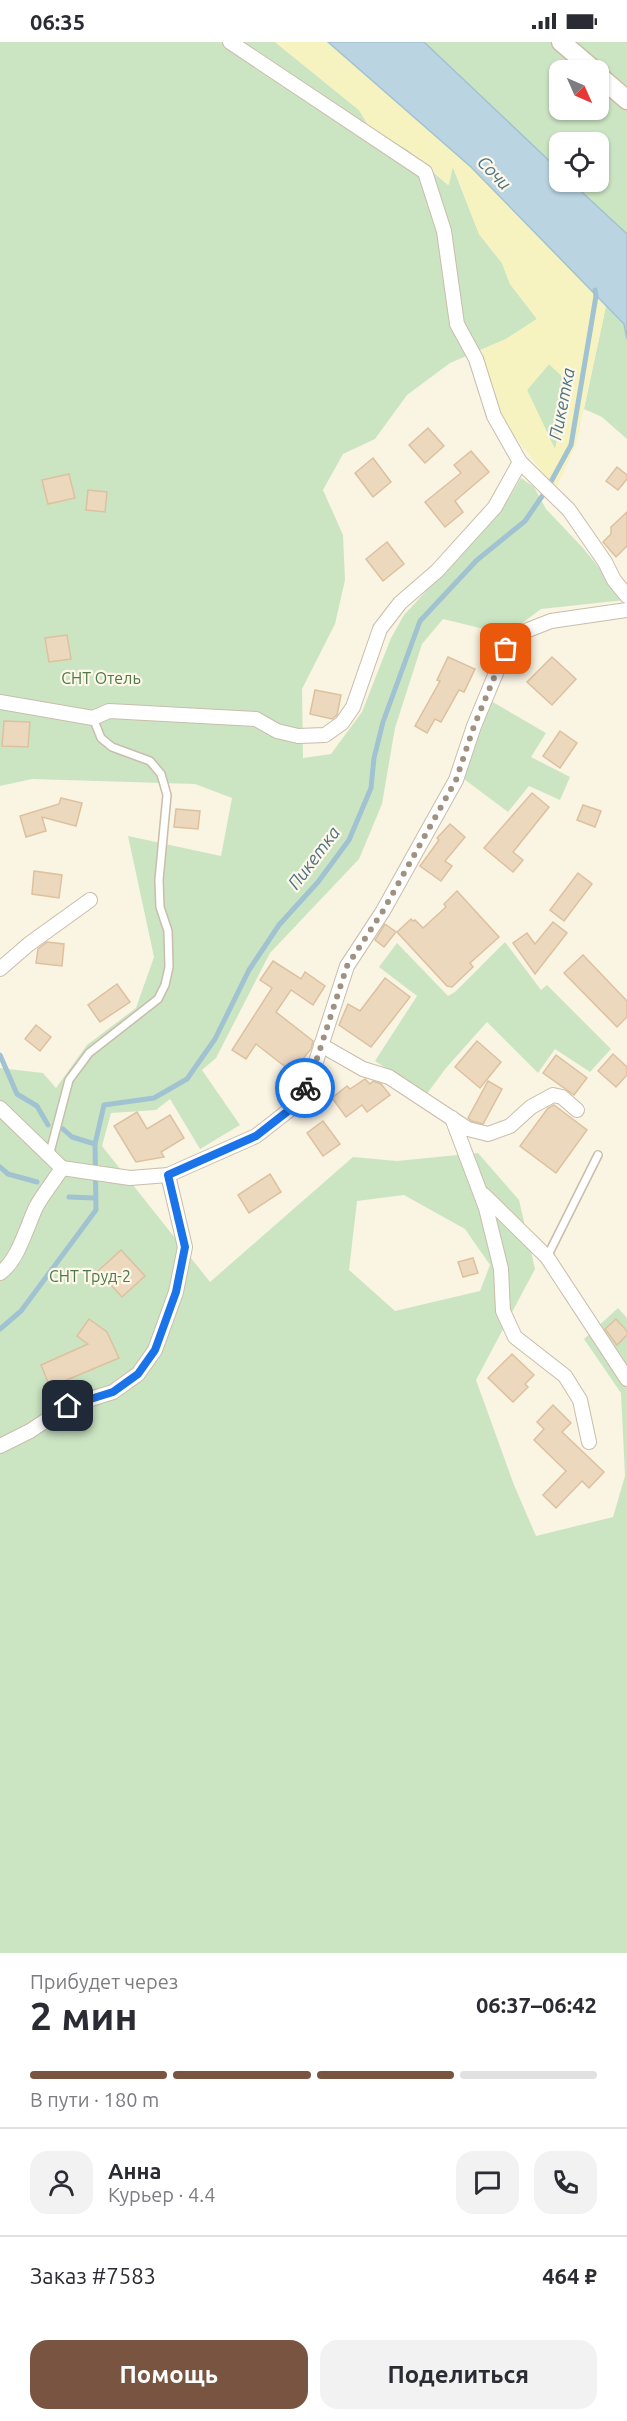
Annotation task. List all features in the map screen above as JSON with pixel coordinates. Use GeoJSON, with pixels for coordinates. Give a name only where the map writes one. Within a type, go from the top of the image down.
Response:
{"type":"FeatureCollection","features":[{"type":"Feature","properties":{"kind":"street"},"geometry":{"type":"LineString","coordinates":[[230,42],[425,172],[444,231],[457,324],[476,359],[494,416],[519,462],[568,510],[627,596]]}},
{"type":"Feature","properties":{"kind":"street"},"geometry":{"type":"LineString","coordinates":[[561,42],[582,60]]}},
{"type":"Feature","properties":{"kind":"street"},"geometry":{"type":"LineString","coordinates":[[609,84],[627,100]]}},
{"type":"Feature","properties":{"kind":"street"},"geometry":{"type":"LineString","coordinates":[[0,702],[93,718],[109,711],[256,719],[277,732],[298,736],[324,735],[342,723],[353,707],[380,629],[400,603],[436,571],[495,507],[519,462]]}},
{"type":"Feature","properties":{"kind":"street"},"geometry":{"type":"LineString","coordinates":[[0,1108],[62,1168],[130,1178],[168,1175],[256,1136],[288,1111],[310,1080],[347,966],[383,911],[456,780],[474,726],[506,649],[523,632],[551,621],[627,610]]}},
{"type":"Feature","properties":{"kind":"street"},"geometry":{"type":"LineString","coordinates":[[0,969],[29,944],[90,900]]}},
{"type":"Feature","properties":{"kind":"street"},"geometry":{"type":"LineString","coordinates":[[321,1045],[363,1069],[390,1077],[468,1129],[488,1134],[510,1126],[531,1107],[553,1095],[562,1097],[577,1110]]}},
{"type":"Feature","properties":{"kind":"street"},"geometry":{"type":"LineString","coordinates":[[452,1118],[480,1192],[501,1269],[503,1311],[515,1337],[565,1376],[580,1400],[590,1442]]}},
{"type":"Feature","properties":{"kind":"street"},"geometry":{"type":"LineString","coordinates":[[0,1273],[5,1269],[21,1243],[37,1205],[62,1168]]}},
{"type":"Feature","properties":{"kind":"street"},"geometry":{"type":"LineString","coordinates":[[0,1446],[30,1431],[68,1406],[113,1392],[138,1374],[155,1350],[176,1292],[185,1247],[168,1175]]}},
{"type":"Feature","properties":{"kind":"street"},"geometry":{"type":"LineString","coordinates":[[480,1192],[547,1257],[627,1379]]}},
{"type":"Feature","properties":{"kind":"lane"},"geometry":{"type":"LineString","coordinates":[[49,1156],[69,1080],[89,1053],[158,999],[165,985],[169,967],[168,931],[160,907],[159,880],[167,795],[161,774],[150,761],[112,747],[101,738],[93,718]]}},
{"type":"Feature","properties":{"kind":"lane"},"geometry":{"type":"LineString","coordinates":[[547,1257],[598,1155]]}},
{"type":"Feature","properties":{"kind":"green space"},"geometry":{"type":"Polygon","coordinates":[[[0,42],[275,42],[359,110],[370,128],[408,150],[448,185],[452,165],[479,234],[502,263],[510,284],[537,319],[506,339],[450,363],[407,395],[375,439],[343,454],[323,490],[343,535],[345,580],[335,624],[302,689],[303,758],[331,754],[362,712],[391,638],[404,615],[503,508],[521,478],[534,487],[546,509],[583,548],[625,600],[541,609],[521,624],[480,628],[443,619],[422,644],[395,728],[382,804],[359,859],[270,953],[216,1058],[202,1070],[240,1125],[200,1149],[170,1099],[156,1110],[111,1113],[102,1146],[210,1282],[353,1157],[397,1161],[478,1153],[519,1200],[535,1269],[476,1380],[514,1485],[536,1536],[613,1517],[625,1476],[621,1393],[584,1339],[618,1308],[627,1318],[627,1953],[0,1953],[0,1068],[43,1073],[56,1088],[87,1045],[136,1008],[154,957],[128,836],[221,856],[232,798],[195,784],[32,779],[0,786],[0,42]],[[404,1195],[357,1201],[349,1270],[395,1311],[480,1291],[490,1265],[465,1229],[404,1195]]]}},
{"type":"Feature","properties":{"kind":"green space"},"geometry":{"type":"Polygon","coordinates":[[[424,42],[627,42],[627,234],[582,192],[609,192],[609,132],[549,132],[549,161],[424,42]]]}},
{"type":"Feature","properties":{"kind":"green space"},"geometry":{"type":"Polygon","coordinates":[[[606,306],[624,324],[627,339],[627,439],[602,417],[584,409],[606,306]]]}},
{"type":"Feature","properties":{"kind":"green space"},"geometry":{"type":"Polygon","coordinates":[[[549,364],[570,383],[555,450],[527,390],[549,364]]]}},
{"type":"Feature","properties":{"kind":"green space"},"geometry":{"type":"Polygon","coordinates":[[[491,701],[546,733],[531,757],[570,777],[560,800],[529,786],[508,812],[464,779],[491,701]]]}},
{"type":"Feature","properties":{"kind":"green space"},"geometry":{"type":"Polygon","coordinates":[[[505,942],[541,990],[547,985],[611,1049],[590,1072],[555,1049],[538,1073],[487,1022],[446,1068],[426,1095],[375,1061],[417,996],[379,967],[397,943],[448,996],[455,992],[505,942]]]}},
{"type":"Feature","properties":{"kind":"sand"},"geometry":{"type":"Polygon","coordinates":[[[275,42],[328,42],[471,167],[606,306],[576,444],[556,489],[540,475],[540,469],[503,421],[481,350],[506,339],[537,319],[510,284],[502,263],[479,234],[453,166],[449,185],[408,150],[370,128],[359,110],[275,42]],[[549,364],[527,390],[555,449],[570,384],[549,364]]]}},
{"type":"Feature","properties":{"kind":"water","name":"Сочи"},"geometry":{"type":"Polygon","coordinates":[[[328,42],[424,42],[549,161],[549,192],[582,192],[627,234],[627,339],[624,324],[471,167],[328,42]]]}},
{"type":"Feature","properties":{"kind":"building"},"geometry":{"type":"Polygon","coordinates":[[[428,428],[444,446],[425,463],[409,445],[428,428]]]}},
{"type":"Feature","properties":{"kind":"building"},"geometry":{"type":"Polygon","coordinates":[[[471,451],[489,472],[455,501],[463,512],[445,527],[425,502],[461,473],[454,465],[471,451]]]}},
{"type":"Feature","properties":{"kind":"building"},"geometry":{"type":"Polygon","coordinates":[[[373,458],[391,482],[373,497],[355,473],[373,458]]]}},
{"type":"Feature","properties":{"kind":"building"},"geometry":{"type":"Polygon","coordinates":[[[617,467],[627,475],[627,479],[618,490],[606,481],[617,467]]]}},
{"type":"Feature","properties":{"kind":"building"},"geometry":{"type":"Polygon","coordinates":[[[69,474],[75,498],[48,504],[42,480],[69,474]]]}},
{"type":"Feature","properties":{"kind":"building"},"geometry":{"type":"Polygon","coordinates":[[[88,490],[107,492],[105,512],[86,510],[88,490]]]}},
{"type":"Feature","properties":{"kind":"building"},"geometry":{"type":"Polygon","coordinates":[[[627,512],[627,546],[616,557],[603,542],[611,534],[611,527],[627,512]]]}},
{"type":"Feature","properties":{"kind":"building"},"geometry":{"type":"Polygon","coordinates":[[[387,542],[404,564],[383,581],[366,559],[387,542]]]}},
{"type":"Feature","properties":{"kind":"building"},"geometry":{"type":"Polygon","coordinates":[[[67,635],[71,659],[49,662],[45,638],[67,635]]]}},
{"type":"Feature","properties":{"kind":"building"},"geometry":{"type":"Polygon","coordinates":[[[448,657],[475,669],[464,692],[459,690],[441,722],[435,719],[427,733],[415,726],[440,681],[437,680],[448,657]]]}},
{"type":"Feature","properties":{"kind":"building"},"geometry":{"type":"Polygon","coordinates":[[[552,657],[576,679],[552,705],[527,682],[552,657]]]}},
{"type":"Feature","properties":{"kind":"building"},"geometry":{"type":"Polygon","coordinates":[[[315,690],[341,695],[337,715],[332,719],[310,714],[315,690]]]}},
{"type":"Feature","properties":{"kind":"building"},"geometry":{"type":"Polygon","coordinates":[[[4,721],[30,722],[28,747],[2,746],[4,721]]]}},
{"type":"Feature","properties":{"kind":"building"},"geometry":{"type":"Polygon","coordinates":[[[560,731],[577,743],[560,768],[543,756],[560,731]]]}},
{"type":"Feature","properties":{"kind":"building"},"geometry":{"type":"Polygon","coordinates":[[[532,793],[549,807],[513,852],[523,860],[513,872],[484,848],[532,793]]]}},
{"type":"Feature","properties":{"kind":"building"},"geometry":{"type":"Polygon","coordinates":[[[61,798],[82,803],[76,826],[42,817],[46,831],[26,837],[20,816],[59,804],[61,798]]]}},
{"type":"Feature","properties":{"kind":"building"},"geometry":{"type":"Polygon","coordinates":[[[583,805],[601,811],[595,827],[577,820],[583,805]]]}},
{"type":"Feature","properties":{"kind":"building"},"geometry":{"type":"Polygon","coordinates":[[[176,809],[200,811],[198,829],[174,827],[176,809]]]}},
{"type":"Feature","properties":{"kind":"building"},"geometry":{"type":"Polygon","coordinates":[[[450,824],[465,837],[445,861],[452,866],[441,881],[420,866],[439,840],[437,838],[450,824]]]}},
{"type":"Feature","properties":{"kind":"building"},"geometry":{"type":"Polygon","coordinates":[[[34,871],[62,875],[59,898],[32,894],[34,871]]]}},
{"type":"Feature","properties":{"kind":"building"},"geometry":{"type":"Polygon","coordinates":[[[578,873],[592,884],[564,921],[550,910],[578,873]]]}},
{"type":"Feature","properties":{"kind":"building"},"geometry":{"type":"Polygon","coordinates":[[[457,891],[499,937],[470,963],[473,967],[452,987],[447,986],[397,932],[411,919],[423,928],[446,907],[444,904],[457,891]]]}},
{"type":"Feature","properties":{"kind":"building"},"geometry":{"type":"Polygon","coordinates":[[[553,922],[567,933],[535,974],[513,943],[527,933],[535,944],[553,922]]]}},
{"type":"Feature","properties":{"kind":"building"},"geometry":{"type":"Polygon","coordinates":[[[385,924],[396,932],[384,947],[375,940],[385,924]]]}},
{"type":"Feature","properties":{"kind":"building"},"geometry":{"type":"Polygon","coordinates":[[[47,942],[64,944],[62,966],[36,963],[38,949],[47,942]]]}},
{"type":"Feature","properties":{"kind":"building"},"geometry":{"type":"Polygon","coordinates":[[[583,955],[627,1001],[627,1017],[617,1027],[564,973],[583,955]]]}},
{"type":"Feature","properties":{"kind":"building"},"geometry":{"type":"Polygon","coordinates":[[[273,961],[301,979],[305,972],[325,986],[313,1005],[291,990],[276,1012],[313,1041],[311,1049],[292,1072],[256,1044],[246,1059],[232,1050],[272,988],[260,980],[273,961]]]}},
{"type":"Feature","properties":{"kind":"building"},"geometry":{"type":"Polygon","coordinates":[[[385,978],[410,997],[371,1047],[339,1025],[348,1004],[360,1011],[385,978]]]}},
{"type":"Feature","properties":{"kind":"building"},"geometry":{"type":"Polygon","coordinates":[[[117,984],[130,1002],[100,1022],[88,1005],[117,984]]]}},
{"type":"Feature","properties":{"kind":"building"},"geometry":{"type":"Polygon","coordinates":[[[36,1025],[51,1037],[40,1051],[25,1039],[36,1025]]]}},
{"type":"Feature","properties":{"kind":"building"},"geometry":{"type":"Polygon","coordinates":[[[477,1041],[501,1062],[480,1088],[455,1067],[477,1041]]]}},
{"type":"Feature","properties":{"kind":"building"},"geometry":{"type":"Polygon","coordinates":[[[613,1054],[627,1067],[627,1075],[616,1087],[598,1071],[613,1054]]]}},
{"type":"Feature","properties":{"kind":"building"},"geometry":{"type":"Polygon","coordinates":[[[556,1055],[587,1078],[574,1095],[543,1073],[556,1055]]]}},
{"type":"Feature","properties":{"kind":"building"},"geometry":{"type":"Polygon","coordinates":[[[365,1079],[370,1084],[373,1081],[381,1084],[390,1095],[367,1112],[362,1105],[346,1117],[332,1098],[347,1086],[350,1089],[365,1079]]]}},
{"type":"Feature","properties":{"kind":"building"},"geometry":{"type":"Polygon","coordinates":[[[488,1081],[502,1089],[483,1124],[468,1118],[488,1081]]]}},
{"type":"Feature","properties":{"kind":"building"},"geometry":{"type":"Polygon","coordinates":[[[554,1105],[587,1130],[556,1173],[520,1146],[548,1108],[554,1105]]]}},
{"type":"Feature","properties":{"kind":"building"},"geometry":{"type":"Polygon","coordinates":[[[137,1112],[147,1129],[170,1115],[184,1138],[161,1152],[164,1157],[136,1162],[114,1126],[137,1112]]]}},
{"type":"Feature","properties":{"kind":"building"},"geometry":{"type":"Polygon","coordinates":[[[323,1121],[340,1144],[323,1156],[307,1133],[323,1121]]]}},
{"type":"Feature","properties":{"kind":"building"},"geometry":{"type":"Polygon","coordinates":[[[270,1174],[281,1192],[249,1213],[238,1195],[270,1174]]]}},
{"type":"Feature","properties":{"kind":"building"},"geometry":{"type":"Polygon","coordinates":[[[121,1250],[145,1276],[122,1297],[98,1271],[121,1250]]]}},
{"type":"Feature","properties":{"kind":"building"},"geometry":{"type":"Polygon","coordinates":[[[473,1258],[478,1273],[463,1277],[458,1262],[473,1258]]]}},
{"type":"Feature","properties":{"kind":"building"},"geometry":{"type":"Polygon","coordinates":[[[89,1319],[107,1332],[119,1358],[50,1387],[41,1365],[88,1344],[77,1336],[89,1319]]]}},
{"type":"Feature","properties":{"kind":"building"},"geometry":{"type":"Polygon","coordinates":[[[616,1319],[627,1331],[627,1335],[617,1345],[605,1329],[616,1319]]]}},
{"type":"Feature","properties":{"kind":"building"},"geometry":{"type":"Polygon","coordinates":[[[512,1354],[534,1375],[525,1384],[528,1387],[513,1402],[488,1378],[512,1354]]]}},
{"type":"Feature","properties":{"kind":"building"},"geometry":{"type":"Polygon","coordinates":[[[553,1405],[571,1423],[562,1432],[604,1472],[589,1488],[582,1481],[556,1508],[543,1495],[566,1471],[534,1440],[544,1429],[537,1422],[553,1405]]]}},
{"type":"Feature","properties":{"kind":"waterway","name":"Пикетка"},"geometry":{"type":"LineString","coordinates":[[0,1329],[21,1311],[96,1210],[95,1144],[104,1105],[154,1098],[187,1079],[215,1039],[249,970],[279,925],[318,882],[349,840],[371,788],[374,758],[383,722],[420,621],[477,560],[525,521],[547,489],[571,445],[596,296],[595,290]]}},
{"type":"Feature","properties":{"kind":"waterway"},"geometry":{"type":"LineString","coordinates":[[0,1055],[17,1094],[37,1106],[48,1125]]}},
{"type":"Feature","properties":{"kind":"waterway"},"geometry":{"type":"LineString","coordinates":[[63,1129],[72,1137],[95,1144]]}},
{"type":"Feature","properties":{"kind":"waterway"},"geometry":{"type":"LineString","coordinates":[[0,1167],[8,1174],[37,1182]]}},
{"type":"Feature","properties":{"kind":"waterway"},"geometry":{"type":"LineString","coordinates":[[69,1197],[95,1198]]}},
{"type":"Feature","properties":{"kind":"way so far"},"geometry":{"type":"LineString","coordinates":[[305,1088],[310,1080],[347,966],[383,911],[456,780],[474,726],[506,649]]}},
{"type":"Feature","properties":{"kind":"route"},"geometry":{"type":"LineString","coordinates":[[68,1406],[113,1392],[138,1374],[155,1350],[176,1292],[185,1247],[168,1175],[256,1136],[288,1111],[305,1088]]}},
{"type":"Feature","properties":{"kind":"park label","name":"СНТ Отель"},"geometry":{"type":"Point","coordinates":[101,678]}},
{"type":"Feature","properties":{"kind":"park label","name":"СНТ Труд-2"},"geometry":{"type":"Point","coordinates":[90,1276]}}]}
